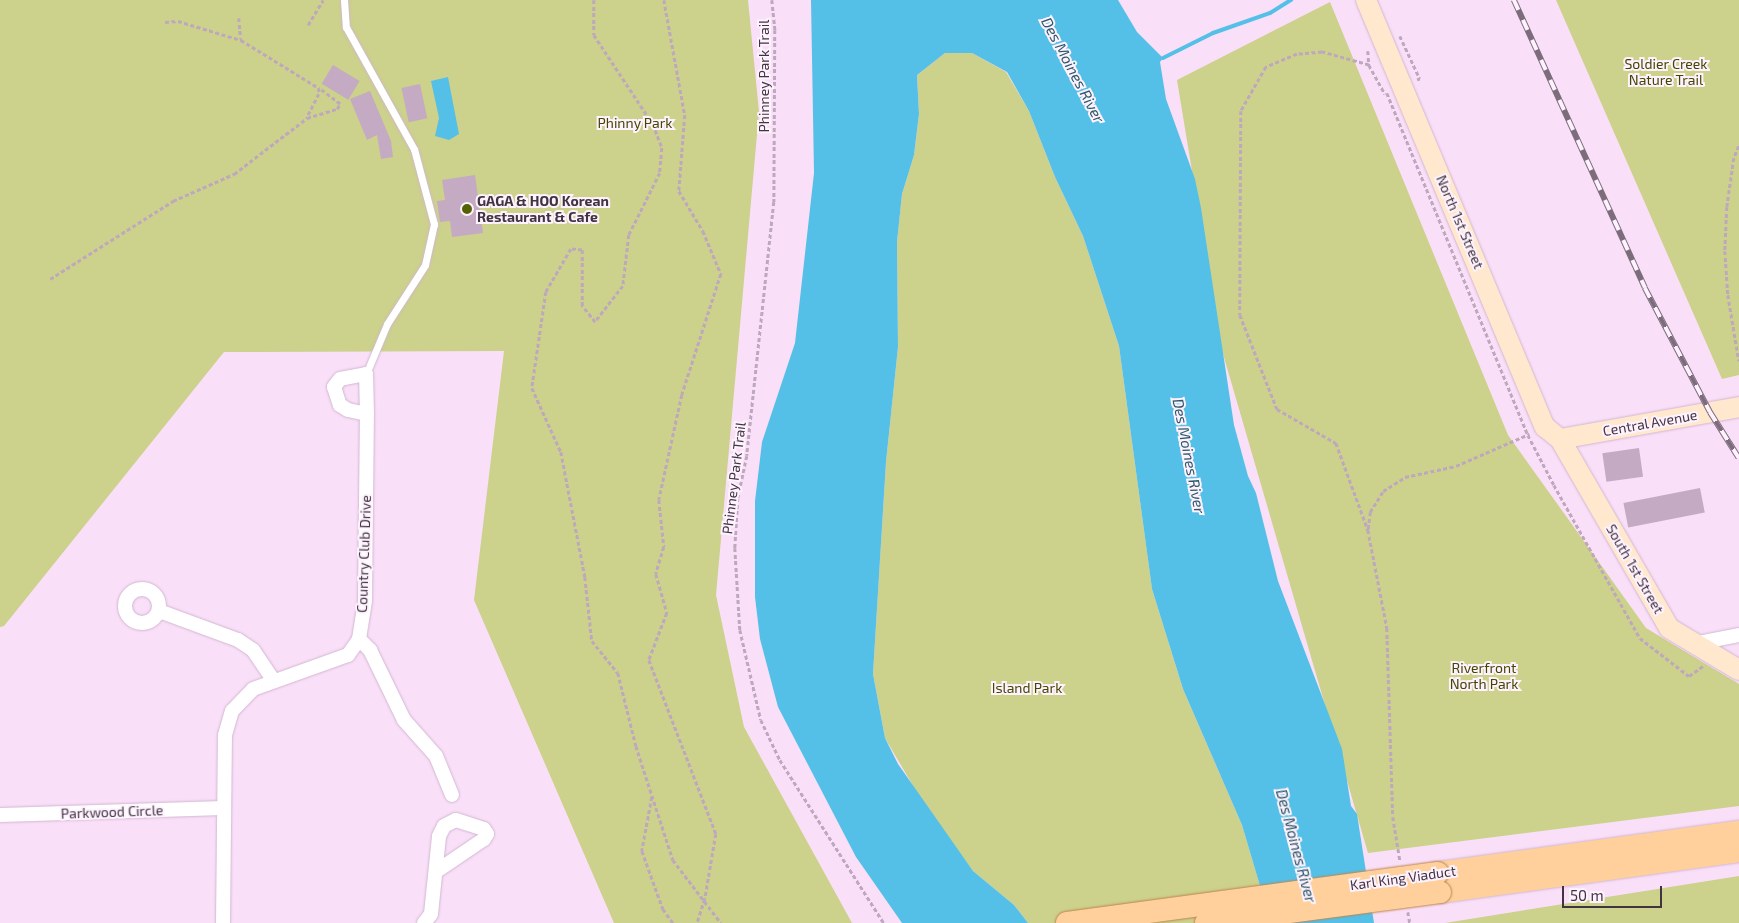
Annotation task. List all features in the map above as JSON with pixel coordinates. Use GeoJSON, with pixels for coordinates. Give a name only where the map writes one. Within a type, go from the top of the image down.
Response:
{"type":"FeatureCollection","features":[{"type":"Feature","properties":{"kind":"main road","name":"Karl King Viaduct"},"geometry":{"type":"LineString","coordinates":[[1067,923],[1439,882],[1723,847],[1739,832]]}},
{"type":"Feature","properties":{"kind":"main road","name":"Karl King Viaduct"},"geometry":{"type":"LineString","coordinates":[[1206,923],[1439,882]]}},
{"type":"Feature","properties":{"kind":"street","name":"North 1st Street"},"geometry":{"type":"LineString","coordinates":[[1369,8],[1545,427],[1560,440]]}},
{"type":"Feature","properties":{"kind":"street"},"geometry":{"type":"LineString","coordinates":[[366,374],[348,375],[340,379],[334,388],[340,405],[348,410],[367,414]]}},
{"type":"Feature","properties":{"kind":"street","name":"Country Club Drive"},"geometry":{"type":"LineString","coordinates":[[359,639],[366,600],[366,374]]}},
{"type":"Feature","properties":{"kind":"street","name":"Central Avenue"},"geometry":{"type":"LineString","coordinates":[[1560,440],[1739,407]]}},
{"type":"Feature","properties":{"kind":"street","name":"South 1st Street"},"geometry":{"type":"LineString","coordinates":[[1560,440],[1669,628],[1692,644],[1739,670]]}},
{"type":"Feature","properties":{"kind":"street"},"geometry":{"type":"LineString","coordinates":[[159,611],[238,640],[253,650],[274,681]]}},
{"type":"Feature","properties":{"kind":"street"},"geometry":{"type":"LineString","coordinates":[[1692,644],[1739,635]]}},
{"type":"Feature","properties":{"kind":"street"},"geometry":{"type":"LineString","coordinates":[[223,923],[227,722],[241,698],[253,689],[348,655],[359,639],[370,650],[404,720],[436,756],[452,795]]}},
{"type":"Feature","properties":{"kind":"street","name":"Parkwood Circle"},"geometry":{"type":"LineString","coordinates":[[0,816],[224,808]]}},
{"type":"Feature","properties":{"kind":"street"},"geometry":{"type":"LineString","coordinates":[[424,923],[431,914],[437,872]]}},
{"type":"Feature","properties":{"kind":"lane"},"geometry":{"type":"LineString","coordinates":[[344,0],[346,27],[414,149],[434,224],[425,265],[387,324],[366,374]]}},
{"type":"Feature","properties":{"kind":"path"},"geometry":{"type":"LineString","coordinates":[[308,26],[323,0]]}},
{"type":"Feature","properties":{"kind":"path"},"geometry":{"type":"LineString","coordinates":[[594,0],[594,35],[653,124],[662,148],[660,173],[629,236],[623,286],[596,322],[582,306],[582,250],[571,249],[546,292],[532,388],[561,452],[585,577],[592,641],[618,673],[636,746],[673,860],[705,899],[721,923]]}},
{"type":"Feature","properties":{"kind":"path"},"geometry":{"type":"LineString","coordinates":[[664,0],[685,115],[678,191],[703,231],[721,274],[682,396],[659,500],[664,548],[656,574],[667,613],[649,660],[716,834],[705,899],[697,923]]}},
{"type":"Feature","properties":{"kind":"path","name":"Phinney Park Trail"},"geometry":{"type":"LineString","coordinates":[[772,0],[775,30],[774,202],[747,456],[738,498],[735,548],[740,630],[761,720],[780,760],[884,923]]}},
{"type":"Feature","properties":{"kind":"path"},"geometry":{"type":"LineString","coordinates":[[239,18],[241,40]]}},
{"type":"Feature","properties":{"kind":"path"},"geometry":{"type":"LineString","coordinates":[[50,279],[157,210],[234,174],[306,118],[337,108],[340,104],[319,88],[241,40],[178,21],[165,22]]}},
{"type":"Feature","properties":{"kind":"path"},"geometry":{"type":"LineString","coordinates":[[1385,94],[1369,66],[1322,52],[1297,54],[1266,67],[1241,111],[1240,315],[1277,409],[1336,443],[1368,530],[1387,628],[1393,817],[1401,865]]}},
{"type":"Feature","properties":{"kind":"path"},"geometry":{"type":"LineString","coordinates":[[306,118],[319,94],[319,88]]}},
{"type":"Feature","properties":{"kind":"path"},"geometry":{"type":"LineString","coordinates":[[1739,146],[1734,158],[1727,207],[1725,251],[1728,295],[1739,361]]}},
{"type":"Feature","properties":{"kind":"path"},"geometry":{"type":"LineString","coordinates":[[1368,530],[1370,512],[1383,491],[1405,477],[1456,466],[1528,434],[1640,638],[1689,676],[1716,657]]}},
{"type":"Feature","properties":{"kind":"path"},"geometry":{"type":"LineString","coordinates":[[653,794],[642,851],[663,908],[672,923]]}},
{"type":"Feature","properties":{"kind":"path"},"geometry":{"type":"LineString","coordinates":[[1407,904],[1410,923]]}},
{"type":"Feature","properties":{"kind":"green space","name":"Phinny Park"},"geometry":{"type":"Polygon","coordinates":[[[0,0],[748,0],[759,112],[716,595],[744,727],[852,923],[614,923],[474,600],[504,351],[224,352],[4,626],[0,627],[0,0]]]}},
{"type":"Feature","properties":{"kind":"green space","name":"Soldier Creek Nature Trail"},"geometry":{"type":"Polygon","coordinates":[[[1556,0],[1739,0],[1739,375],[1722,379],[1556,0]]]}},
{"type":"Feature","properties":{"kind":"green space","name":"Riverfront North Park"},"geometry":{"type":"Polygon","coordinates":[[[1330,2],[1508,435],[1646,628],[1739,684],[1739,806],[1368,853],[1221,347],[1177,80],[1330,2]]]}},
{"type":"Feature","properties":{"kind":"green space","name":"Island Park"},"geometry":{"type":"Polygon","coordinates":[[[945,53],[972,53],[1006,72],[1029,111],[1055,177],[1083,236],[1119,346],[1152,589],[1183,689],[1242,825],[1271,923],[1028,923],[1014,905],[973,871],[922,801],[885,738],[873,674],[886,462],[898,347],[897,242],[902,194],[914,155],[919,114],[917,75],[945,53]]]}},
{"type":"Feature","properties":{"kind":"green space"},"geometry":{"type":"Polygon","coordinates":[[[1739,876],[1739,923],[1445,923],[1739,876]]]}},
{"type":"Feature","properties":{"kind":"water","name":"Des Moines River"},"geometry":{"type":"Polygon","coordinates":[[[811,0],[1118,0],[1137,32],[1163,58],[1160,62],[1166,99],[1195,179],[1201,208],[1234,425],[1248,476],[1256,493],[1278,581],[1342,749],[1351,806],[1357,814],[1374,923],[1271,923],[1242,825],[1183,689],[1152,589],[1119,346],[1083,236],[1055,177],[1029,111],[1007,72],[972,53],[945,53],[917,75],[919,114],[914,155],[902,194],[897,242],[898,347],[886,462],[873,674],[885,738],[898,764],[973,871],[1014,905],[1028,923],[902,923],[856,857],[778,707],[760,639],[755,597],[755,501],[762,442],[795,343],[814,173],[811,0]]]}},
{"type":"Feature","properties":{"kind":"water"},"geometry":{"type":"Polygon","coordinates":[[[448,77],[459,134],[449,140],[435,136],[439,118],[431,81],[448,77]]]}},
{"type":"Feature","properties":{"kind":"building"},"geometry":{"type":"Polygon","coordinates":[[[333,65],[360,81],[348,100],[322,84],[333,65]]]}},
{"type":"Feature","properties":{"kind":"building"},"geometry":{"type":"Polygon","coordinates":[[[420,84],[427,118],[409,122],[401,88],[420,84]]]}},
{"type":"Feature","properties":{"kind":"building"},"geometry":{"type":"Polygon","coordinates":[[[370,91],[391,141],[393,157],[381,159],[377,135],[367,140],[350,99],[370,91]]]}},
{"type":"Feature","properties":{"kind":"building"},"geometry":{"type":"Polygon","coordinates":[[[475,175],[483,233],[452,237],[450,221],[440,222],[437,201],[445,200],[442,180],[475,175]]]}},
{"type":"Feature","properties":{"kind":"building"},"geometry":{"type":"Polygon","coordinates":[[[1639,448],[1643,477],[1606,482],[1602,453],[1639,448]]]}},
{"type":"Feature","properties":{"kind":"building"},"geometry":{"type":"Polygon","coordinates":[[[1700,488],[1705,513],[1628,527],[1623,503],[1700,488]]]}},
{"type":"Feature","properties":{"kind":"waterway"},"geometry":{"type":"LineString","coordinates":[[1163,58],[1213,33],[1270,13],[1291,0]]}},
{"type":"Feature","properties":{"kind":"railway"},"geometry":{"type":"LineString","coordinates":[[1514,0],[1645,288],[1710,412],[1739,458]]}},
{"type":"Feature","properties":{"kind":"place","name":"GAGA & HOO Korean Restaurant & Cafe"},"geometry":{"type":"Point","coordinates":[467,209]}}]}
